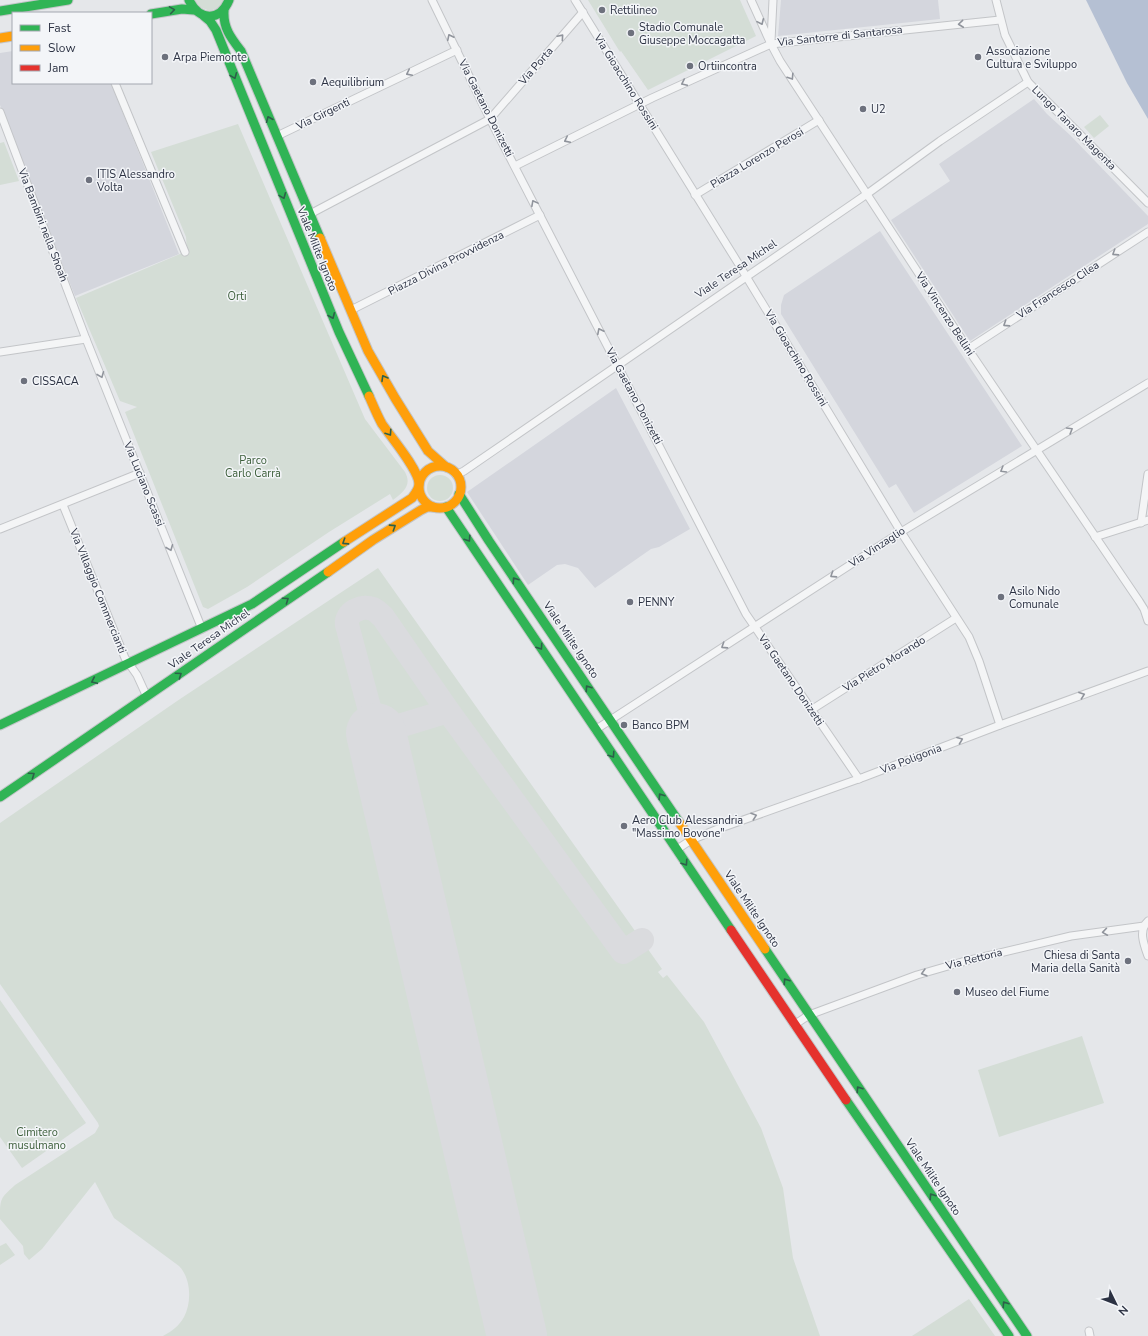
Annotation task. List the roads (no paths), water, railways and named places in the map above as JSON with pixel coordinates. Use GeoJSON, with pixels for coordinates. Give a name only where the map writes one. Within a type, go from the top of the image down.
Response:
{"type":"FeatureCollection","features":[{"type":"Feature","properties":{"kind":"main road"},"geometry":{"type":"LineString","coordinates":[[0,10],[68,0]]}},
{"type":"Feature","properties":{"kind":"main road"},"geometry":{"type":"LineString","coordinates":[[189,0],[194,10]]}},
{"type":"Feature","properties":{"kind":"main road"},"geometry":{"type":"LineString","coordinates":[[204,16],[215,16],[227,5],[236,0]]}},
{"type":"Feature","properties":{"kind":"main road","name":"Viale Milite Ignoto"},"geometry":{"type":"LineString","coordinates":[[227,5],[223,19],[228,34],[241,51],[368,351],[428,451],[446,467]]}},
{"type":"Feature","properties":{"kind":"main road"},"geometry":{"type":"LineString","coordinates":[[152,14],[182,9],[194,10]]}},
{"type":"Feature","properties":{"kind":"main road","name":"Viale Milite Ignoto"},"geometry":{"type":"LineString","coordinates":[[194,10],[212,23],[216,30],[339,332],[382,423],[412,466],[418,478],[419,486]]}},
{"type":"Feature","properties":{"kind":"main road"},"geometry":{"type":"LineString","coordinates":[[0,38],[12,36]]}},
{"type":"Feature","properties":{"kind":"main road"},"geometry":{"type":"LineString","coordinates":[[446,467],[453,471],[456,475],[460,484],[459,494],[454,502],[446,507],[433,507],[422,499],[419,486],[423,475],[429,469],[446,467]]}},
{"type":"Feature","properties":{"kind":"main road","name":"Viale Teresa Michel"},"geometry":{"type":"LineString","coordinates":[[0,725],[202,630],[252,604],[412,498],[419,486]]}},
{"type":"Feature","properties":{"kind":"main road","name":"Viale Milite Ignoto"},"geometry":{"type":"LineString","coordinates":[[459,494],[489,541],[1027,1336]]}},
{"type":"Feature","properties":{"kind":"main road","name":"Viale Teresa Michel"},"geometry":{"type":"LineString","coordinates":[[0,797],[147,697],[378,536],[426,507],[433,507]]}},
{"type":"Feature","properties":{"kind":"main road"},"geometry":{"type":"LineString","coordinates":[[446,507],[794,1024],[1009,1336]]}},
{"type":"Feature","properties":{"kind":"street","name":"Via Gaetano Donizetti"},"geometry":{"type":"LineString","coordinates":[[432,0],[490,119],[746,614],[859,779]]}},
{"type":"Feature","properties":{"kind":"street","name":"Via Gioacchino Rossini"},"geometry":{"type":"LineString","coordinates":[[575,0],[746,276],[901,532],[969,637],[979,661],[1000,725]]}},
{"type":"Feature","properties":{"kind":"street","name":"Via Vincenzo Bellini"},"geometry":{"type":"LineString","coordinates":[[751,0],[771,44],[819,120],[968,349],[1142,605],[1148,622]]}},
{"type":"Feature","properties":{"kind":"street"},"geometry":{"type":"LineString","coordinates":[[771,44],[773,0]]}},
{"type":"Feature","properties":{"kind":"street","name":"Lungo Tanaro Magenta"},"geometry":{"type":"LineString","coordinates":[[996,0],[1005,35],[1028,82],[1148,203]]}},
{"type":"Feature","properties":{"kind":"street","name":"Via Porta"},"geometry":{"type":"LineString","coordinates":[[490,119],[583,12]]}},
{"type":"Feature","properties":{"kind":"street","name":"Via Santorre di Santarosa"},"geometry":{"type":"LineString","coordinates":[[515,166],[640,104],[771,44],[1000,20]]}},
{"type":"Feature","properties":{"kind":"street","name":"Via Girgenti"},"geometry":{"type":"LineString","coordinates":[[277,136],[457,50]]}},
{"type":"Feature","properties":{"kind":"street","name":"Viale Teresa Michel"},"geometry":{"type":"LineString","coordinates":[[456,475],[464,472],[746,276],[867,194],[940,141],[1028,82]]}},
{"type":"Feature","properties":{"kind":"street"},"geometry":{"type":"LineString","coordinates":[[115,84],[185,252]]}},
{"type":"Feature","properties":{"kind":"street","name":"Via Bambini nella Shoah"},"geometry":{"type":"LineString","coordinates":[[0,112],[86,339]]}},
{"type":"Feature","properties":{"kind":"street"},"geometry":{"type":"LineString","coordinates":[[310,214],[490,119]]}},
{"type":"Feature","properties":{"kind":"street","name":"Piazza Lorenzo Perosi"},"geometry":{"type":"LineString","coordinates":[[695,195],[819,120]]}},
{"type":"Feature","properties":{"kind":"street","name":"Piazza Divina Provvidenza"},"geometry":{"type":"LineString","coordinates":[[351,310],[540,215]]}},
{"type":"Feature","properties":{"kind":"street","name":"Via Francesco Cilea"},"geometry":{"type":"LineString","coordinates":[[968,349],[1148,232]]}},
{"type":"Feature","properties":{"kind":"street"},"geometry":{"type":"LineString","coordinates":[[0,352],[86,339]]}},
{"type":"Feature","properties":{"kind":"street","name":"Via Luciano Scassi"},"geometry":{"type":"LineString","coordinates":[[86,339],[202,630]]}},
{"type":"Feature","properties":{"kind":"street","name":"Via Vinzaglio"},"geometry":{"type":"LineString","coordinates":[[595,730],[901,532],[1147,384]]}},
{"type":"Feature","properties":{"kind":"street"},"geometry":{"type":"LineString","coordinates":[[0,529],[140,473]]}},
{"type":"Feature","properties":{"kind":"street"},"geometry":{"type":"LineString","coordinates":[[1141,523],[1148,474]]}},
{"type":"Feature","properties":{"kind":"street","name":"Via Villaggio Commercianti"},"geometry":{"type":"LineString","coordinates":[[63,505],[125,658],[137,675],[147,697]]}},
{"type":"Feature","properties":{"kind":"street"},"geometry":{"type":"LineString","coordinates":[[1095,537],[1148,520]]}},
{"type":"Feature","properties":{"kind":"street","name":"Via Pietro Morando"},"geometry":{"type":"LineString","coordinates":[[811,710],[956,618]]}},
{"type":"Feature","properties":{"kind":"street","name":"Via Poligonia"},"geometry":{"type":"LineString","coordinates":[[676,850],[691,840],[718,829],[859,779],[1000,725],[1148,671]]}},
{"type":"Feature","properties":{"kind":"street"},"geometry":{"type":"LineString","coordinates":[[1146,924],[1142,937],[1148,956]]}},
{"type":"Feature","properties":{"kind":"street","name":"Via Rettoria"},"geometry":{"type":"LineString","coordinates":[[794,1024],[809,1015],[917,975],[962,962],[1071,936],[1146,924]]}},
{"type":"Feature","properties":{"kind":"water"},"geometry":{"type":"Polygon","coordinates":[[[1086,0],[1148,0],[1148,119],[1127,83],[1086,0]]]}},
{"type":"Feature","properties":{"kind":"place","name":"Rettilineo"},"geometry":{"type":"Point","coordinates":[602,10]}},
{"type":"Feature","properties":{"kind":"place","name":"Stadio Comunale Giuseppe Moccagatta"},"geometry":{"type":"Point","coordinates":[631,33]}},
{"type":"Feature","properties":{"kind":"place","name":"Arpa Piemonte"},"geometry":{"type":"Point","coordinates":[165,57]}},
{"type":"Feature","properties":{"kind":"place","name":"Associazione Cultura e Sviluppo"},"geometry":{"type":"Point","coordinates":[978,57]}},
{"type":"Feature","properties":{"kind":"place","name":"Ortiincontra"},"geometry":{"type":"Point","coordinates":[690,66]}},
{"type":"Feature","properties":{"kind":"place","name":"Aequilibrium"},"geometry":{"type":"Point","coordinates":[313,82]}},
{"type":"Feature","properties":{"kind":"place","name":"U2"},"geometry":{"type":"Point","coordinates":[863,109]}},
{"type":"Feature","properties":{"kind":"place","name":"ITIS Alessandro Volta"},"geometry":{"type":"Point","coordinates":[89,180]}},
{"type":"Feature","properties":{"kind":"place","name":"CISSACA"},"geometry":{"type":"Point","coordinates":[24,381]}},
{"type":"Feature","properties":{"kind":"place","name":"Asilo Nido Comunale"},"geometry":{"type":"Point","coordinates":[1001,597]}},
{"type":"Feature","properties":{"kind":"place","name":"PENNY"},"geometry":{"type":"Point","coordinates":[630,602]}},
{"type":"Feature","properties":{"kind":"place","name":"Banco BPM"},"geometry":{"type":"Point","coordinates":[624,725]}},
{"type":"Feature","properties":{"kind":"place","name":"Aero Club Alessandria \"Massimo Bovone\""},"geometry":{"type":"Point","coordinates":[624,826]}},
{"type":"Feature","properties":{"kind":"place","name":"Chiesa di Santa Maria della Sanità"},"geometry":{"type":"Point","coordinates":[1128,961]}},
{"type":"Feature","properties":{"kind":"place","name":"Museo del Fiume"},"geometry":{"type":"Point","coordinates":[957,992]}},
{"type":"Feature","properties":{"kind":"park label","name":"Orti"},"geometry":{"type":"Point","coordinates":[237,296]}},
{"type":"Feature","properties":{"kind":"park label","name":"Parco Carlo Carrà"},"geometry":{"type":"Point","coordinates":[253,466]}},
{"type":"Feature","properties":{"kind":"park label","name":"Cimitero musulmano"},"geometry":{"type":"Point","coordinates":[37,1138]}}]}
